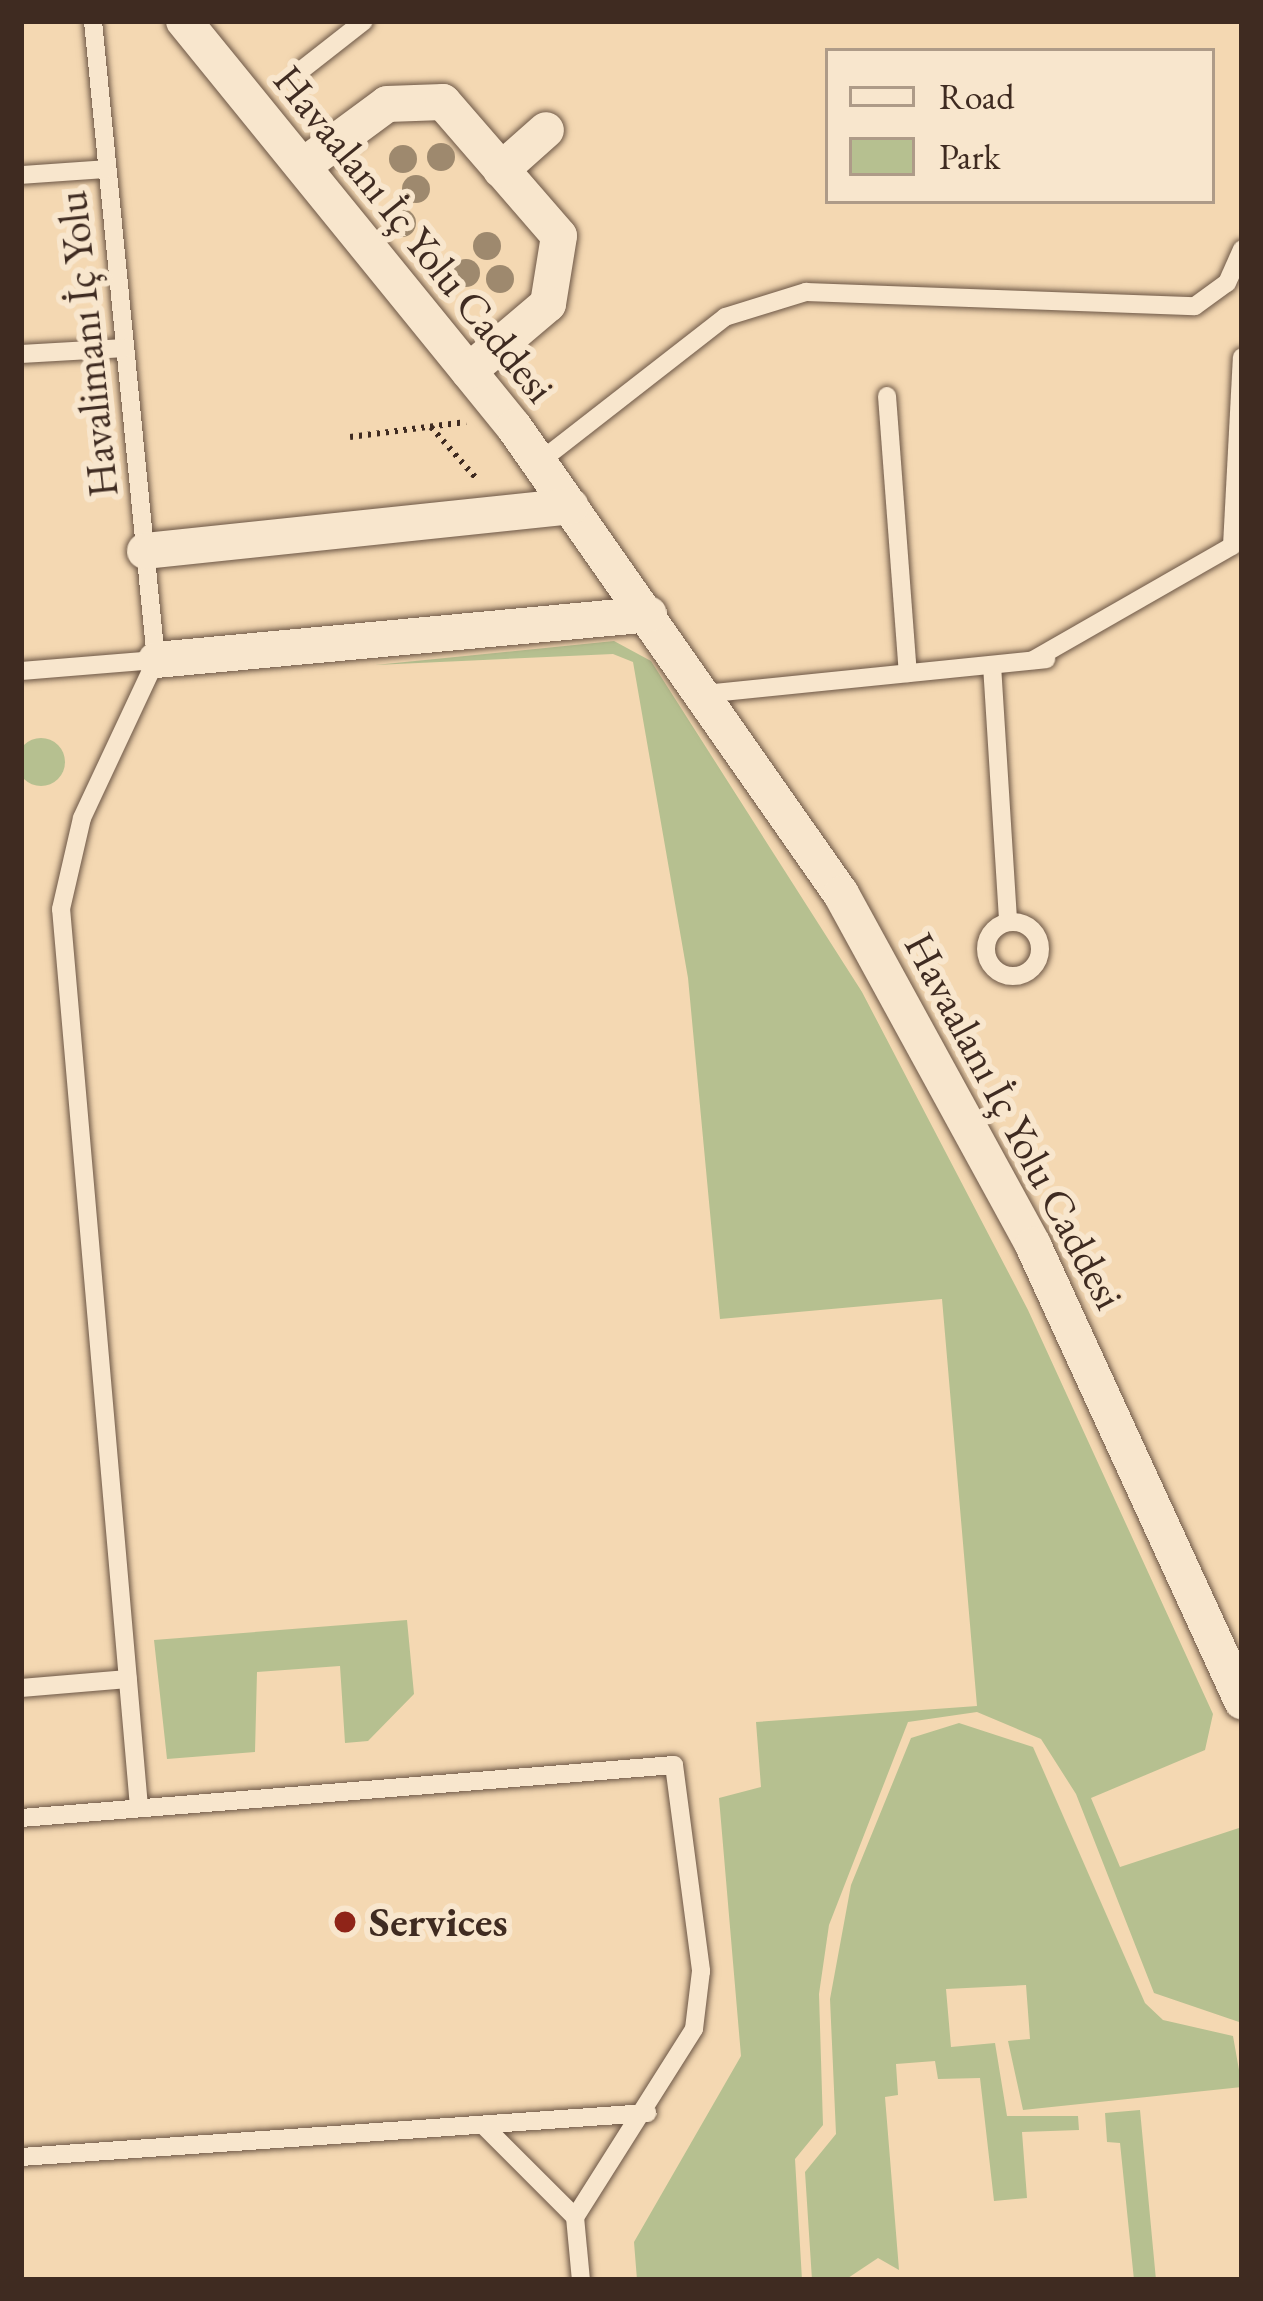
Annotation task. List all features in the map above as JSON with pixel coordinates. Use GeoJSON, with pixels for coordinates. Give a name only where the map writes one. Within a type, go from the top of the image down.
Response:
{"type":"FeatureCollection","features":[{"type":"Feature","properties":{"kind":"street","name":"Havaalanı İç Yolu Caddesi"},"geometry":{"type":"LineString","coordinates":[[184,21],[539,462],[704,694],[921,1030],[1072,1324],[1242,1701]]}},
{"type":"Feature","properties":{"kind":"street"},"geometry":{"type":"LineString","coordinates":[[303,166],[362,118],[407,98],[443,102],[559,236],[562,263],[548,304],[470,371]]}},
{"type":"Feature","properties":{"kind":"street"},"geometry":{"type":"LineString","coordinates":[[501,170],[546,130]]}},
{"type":"Feature","properties":{"kind":"street"},"geometry":{"type":"LineString","coordinates":[[145,551],[571,506]]}},
{"type":"Feature","properties":{"kind":"street"},"geometry":{"type":"LineString","coordinates":[[156,660],[649,614]]}},
{"type":"Feature","properties":{"kind":"lane","name":"Havalimanı İç Yolu"},"geometry":{"type":"LineString","coordinates":[[93,21],[156,660]]}},
{"type":"Feature","properties":{"kind":"lane"},"geometry":{"type":"LineString","coordinates":[[304,68],[364,21]]}},
{"type":"Feature","properties":{"kind":"lane"},"geometry":{"type":"LineString","coordinates":[[21,175],[107,169]]}},
{"type":"Feature","properties":{"kind":"lane"},"geometry":{"type":"LineString","coordinates":[[539,462],[725,317],[806,292],[1195,306],[1227,283],[1242,249]]}},
{"type":"Feature","properties":{"kind":"lane"},"geometry":{"type":"LineString","coordinates":[[21,353],[125,348]]}},
{"type":"Feature","properties":{"kind":"lane"},"geometry":{"type":"LineString","coordinates":[[1034,660],[1232,546],[1241,356]]}},
{"type":"Feature","properties":{"kind":"lane"},"geometry":{"type":"LineString","coordinates":[[886,396],[908,673]]}},
{"type":"Feature","properties":{"kind":"lane"},"geometry":{"type":"LineString","coordinates":[[704,694],[1064,657]]}},
{"type":"Feature","properties":{"kind":"lane"},"geometry":{"type":"LineString","coordinates":[[21,671],[156,660],[82,818],[61,909],[139,1807]]}},
{"type":"Feature","properties":{"kind":"lane"},"geometry":{"type":"LineString","coordinates":[[992,664],[1008,922]]}},
{"type":"Feature","properties":{"kind":"lane"},"geometry":{"type":"LineString","coordinates":[[21,1688],[128,1679]]}},
{"type":"Feature","properties":{"kind":"lane"},"geometry":{"type":"LineString","coordinates":[[21,1818],[674,1765],[698,2004],[686,2054],[575,2217]]}},
{"type":"Feature","properties":{"kind":"lane"},"geometry":{"type":"LineString","coordinates":[[21,2157],[647,2113]]}},
{"type":"Feature","properties":{"kind":"lane"},"geometry":{"type":"LineString","coordinates":[[483,2125],[575,2217],[581,2280]]}},
{"type":"Feature","properties":{"kind":"path"},"geometry":{"type":"LineString","coordinates":[[431,427],[506,513]]}},
{"type":"Feature","properties":{"kind":"green space"},"geometry":{"type":"Polygon","coordinates":[[[614,641],[651,661],[862,992],[1028,1310],[1213,1714],[1205,1750],[1091,1798],[1120,1867],[1242,1827],[1242,2023],[1154,1993],[1076,1794],[1041,1739],[977,1712],[908,1722],[829,1925],[819,1994],[823,2125],[795,2159],[802,2280],[637,2280],[634,2242],[741,2056],[719,1798],[761,1787],[756,1722],[977,1706],[942,1299],[720,1319],[688,978],[633,662],[613,654],[375,665],[614,641]]]}},
{"type":"Feature","properties":{"kind":"green space"},"geometry":{"type":"Polygon","coordinates":[[[41,738],[58,745],[65,762],[58,779],[41,786],[24,779],[17,762],[24,745],[41,738]]]}},
{"type":"Feature","properties":{"kind":"green space"},"geometry":{"type":"Polygon","coordinates":[[[407,1620],[414,1694],[368,1741],[345,1743],[340,1666],[257,1672],[255,1752],[167,1759],[154,1640],[407,1620]]]}},
{"type":"Feature","properties":{"kind":"green space"},"geometry":{"type":"Polygon","coordinates":[[[959,1723],[1033,1747],[1145,2003],[1163,2020],[1233,2036],[1242,2087],[1023,2110],[1008,2041],[1030,2039],[1026,1985],[946,1989],[951,2047],[995,2043],[1007,2116],[1078,2116],[1079,2130],[1022,2132],[1027,2198],[994,2201],[980,2078],[938,2079],[935,2061],[896,2064],[898,2095],[885,2097],[899,2270],[878,2258],[845,2280],[812,2280],[805,2172],[836,2134],[830,1999],[851,1885],[911,1738],[959,1723]]]}},
{"type":"Feature","properties":{"kind":"green space"},"geometry":{"type":"Polygon","coordinates":[[[1140,2110],[1156,2280],[1134,2280],[1120,2143],[1107,2142],[1105,2113],[1140,2110]]]}},
{"type":"Feature","properties":{"kind":"place","name":"Services"},"geometry":{"type":"Point","coordinates":[345,1922]}}]}
